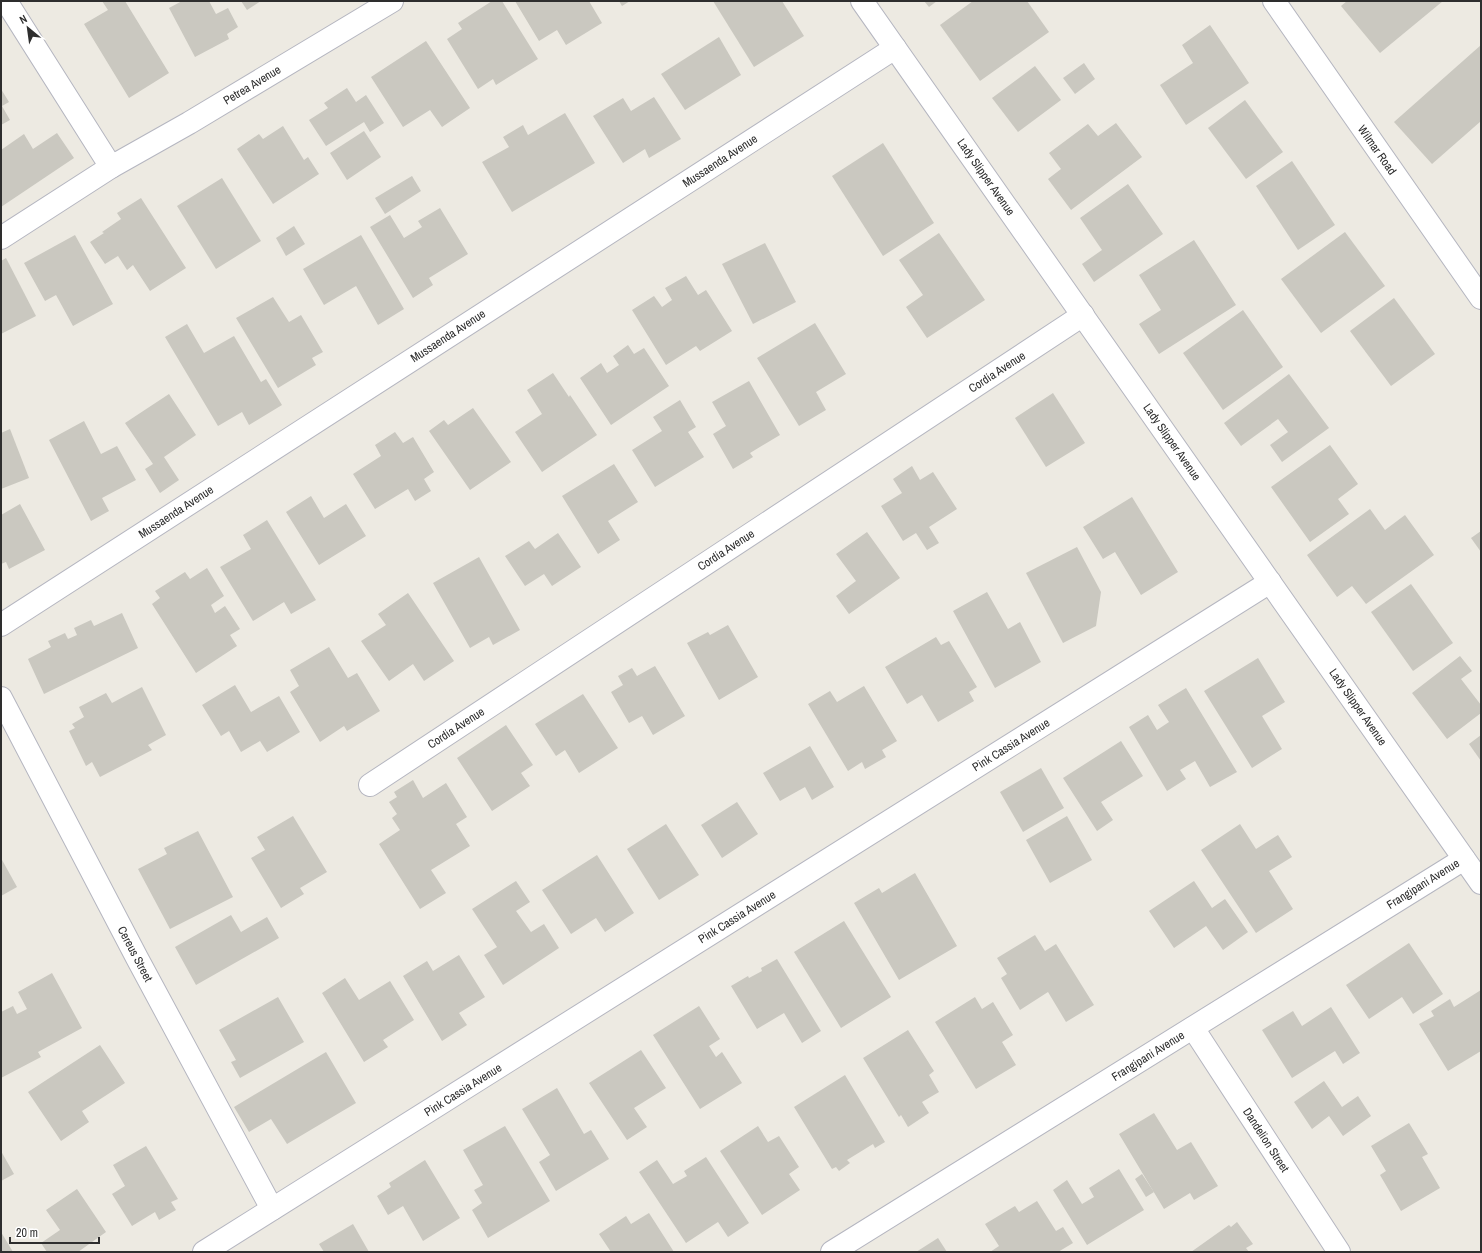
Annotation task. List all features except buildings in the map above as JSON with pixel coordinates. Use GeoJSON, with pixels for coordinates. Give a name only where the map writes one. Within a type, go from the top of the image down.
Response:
{"type":"FeatureCollection","features":[{"type":"Feature","properties":{"kind":"street"},"geometry":{"type":"LineString","coordinates":[[6,1],[111,167]]}},
{"type":"Feature","properties":{"kind":"street","name":"Petrea Avenue"},"geometry":{"type":"LineString","coordinates":[[1,238],[111,167],[189,123],[392,1]]}},
{"type":"Feature","properties":{"kind":"street","name":"Lady Slipper Avenue"},"geometry":{"type":"LineString","coordinates":[[862,1],[1481,883]]}},
{"type":"Feature","properties":{"kind":"street","name":"Wilmar Road"},"geometry":{"type":"LineString","coordinates":[[1274,1],[1481,298]]}},
{"type":"Feature","properties":{"kind":"street","name":"Mussaenda Avenue"},"geometry":{"type":"LineString","coordinates":[[1,625],[895,48]]}},
{"type":"Feature","properties":{"kind":"street","name":"Cordia Avenue"},"geometry":{"type":"LineString","coordinates":[[370,785],[1083,315]]}},
{"type":"Feature","properties":{"kind":"street","name":"Pink Cassia Avenue"},"geometry":{"type":"LineString","coordinates":[[204,1252],[1270,582]]}},
{"type":"Feature","properties":{"kind":"street","name":"Cereus Street"},"geometry":{"type":"LineString","coordinates":[[1,698],[137,958],[272,1209]]}},
{"type":"Feature","properties":{"kind":"street","name":"Frangipani Avenue"},"geometry":{"type":"LineString","coordinates":[[832,1252],[1464,859]]}},
{"type":"Feature","properties":{"kind":"street","name":"Dandelion Street"},"geometry":{"type":"LineString","coordinates":[[1193,1028],[1339,1252]]}}]}
